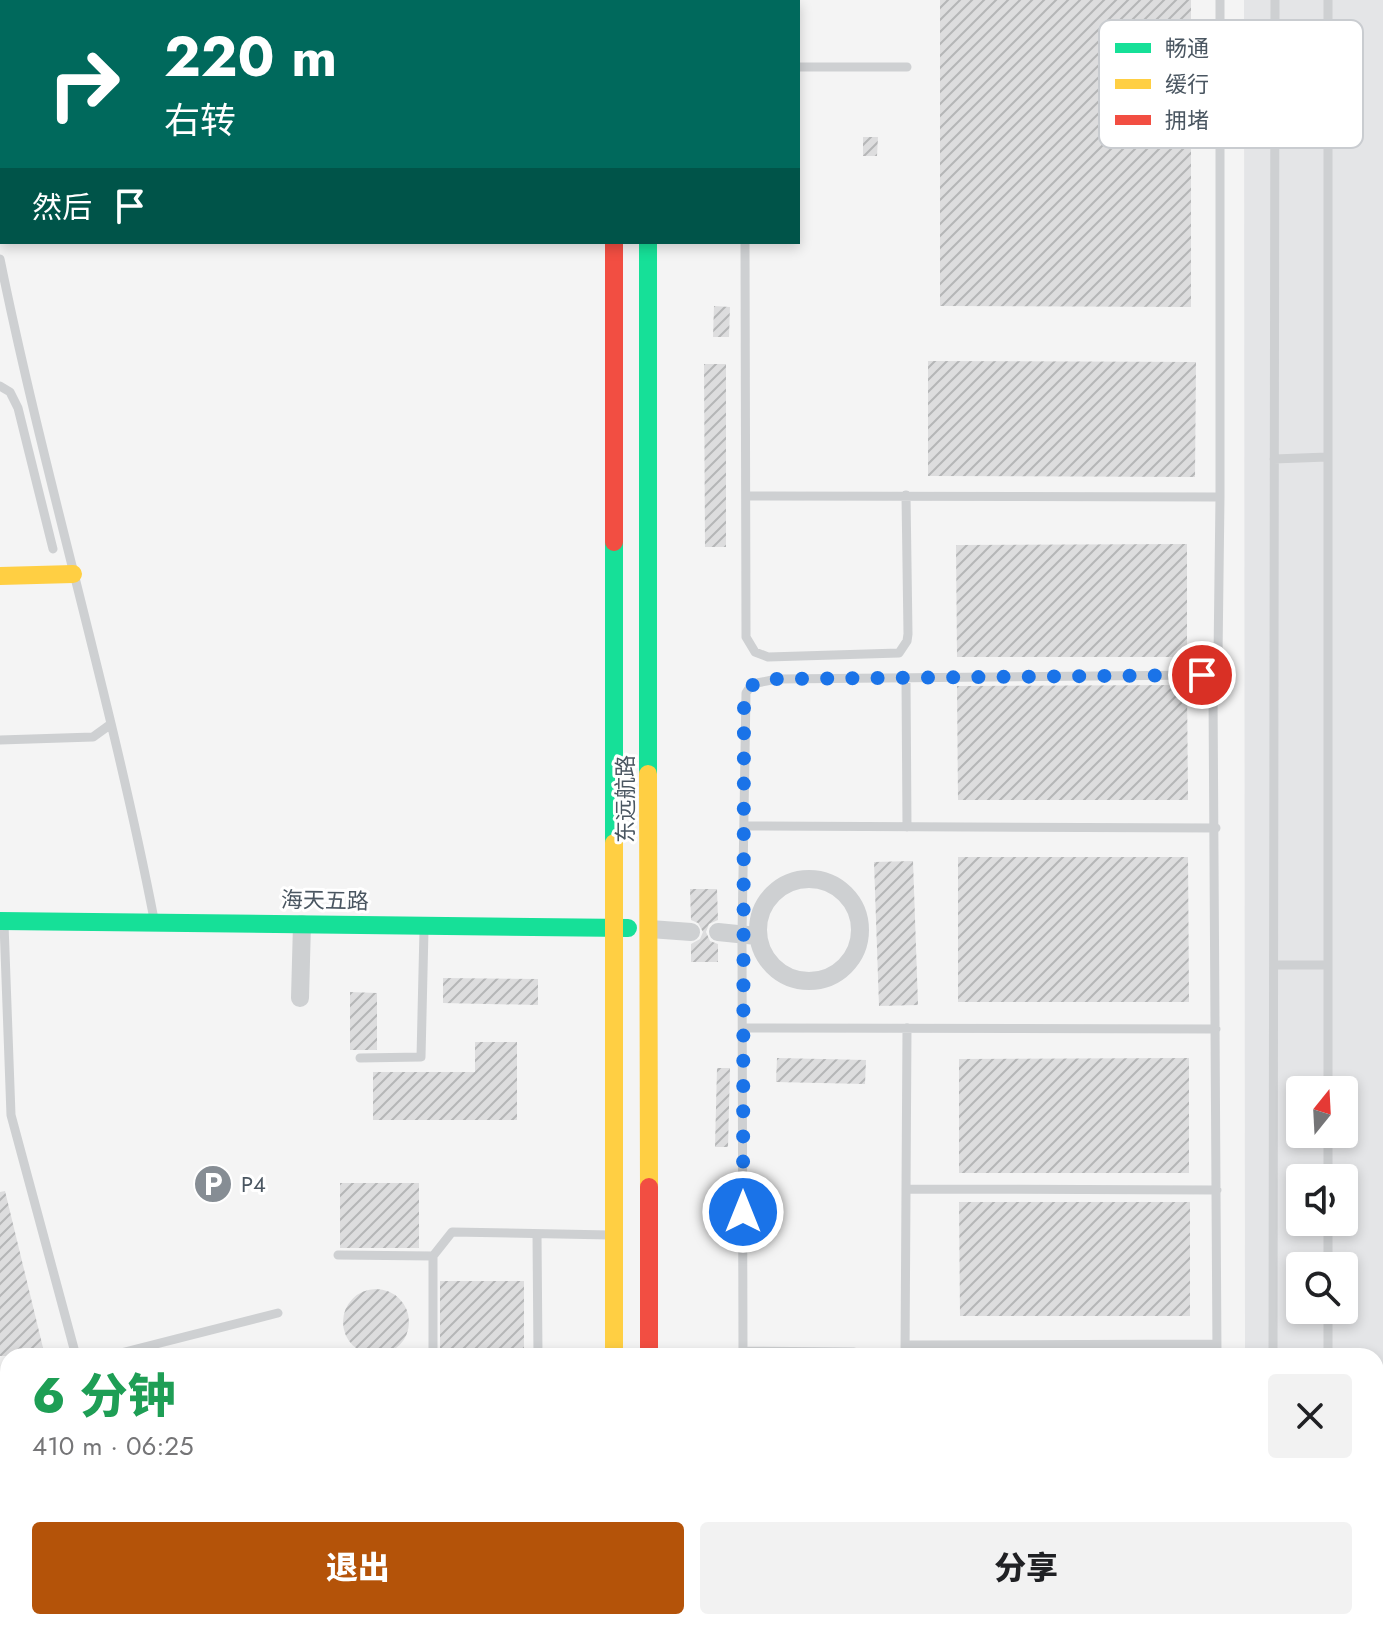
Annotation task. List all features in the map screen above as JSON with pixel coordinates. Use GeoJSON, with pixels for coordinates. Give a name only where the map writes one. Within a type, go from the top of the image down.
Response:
{"type":"FeatureCollection","features":[{"type":"Feature","properties":{"kind":"main road","name":"东远航路"},"geometry":{"type":"LineString","coordinates":[[614,244],[614,1348]]}},
{"type":"Feature","properties":{"kind":"main road","name":"东远航路"},"geometry":{"type":"LineString","coordinates":[[648,244],[649,1348]]}},
{"type":"Feature","properties":{"kind":"main road"},"geometry":{"type":"LineString","coordinates":[[0,561],[20,566],[42,561],[53,549]]}},
{"type":"Feature","properties":{"kind":"main road"},"geometry":{"type":"LineString","coordinates":[[0,576],[73,574]]}},
{"type":"Feature","properties":{"kind":"main road","name":"海天五路"},"geometry":{"type":"LineString","coordinates":[[2,921],[650,929]]}},
{"type":"Feature","properties":{"kind":"street"},"geometry":{"type":"LineString","coordinates":[[718,932],[750,936],[776,970],[793,979],[813,981],[832,976],[847,964],[857,949],[860,931],[857,913],[848,897],[834,885],[812,879],[790,882],[771,895],[750,936]]}},
{"type":"Feature","properties":{"kind":"street"},"geometry":{"type":"LineString","coordinates":[[300,998],[302,924]]}},
{"type":"Feature","properties":{"kind":"street"},"geometry":{"type":"LineString","coordinates":[[650,929],[691,932]]}},
{"type":"Feature","properties":{"kind":"lane"},"geometry":{"type":"LineString","coordinates":[[1275,0],[1275,20]]}},
{"type":"Feature","properties":{"kind":"lane"},"geometry":{"type":"LineString","coordinates":[[1328,0],[1328,20]]}},
{"type":"Feature","properties":{"kind":"lane"},"geometry":{"type":"LineString","coordinates":[[800,67],[907,67]]}},
{"type":"Feature","properties":{"kind":"lane"},"geometry":{"type":"LineString","coordinates":[[1218,657],[1220,148]]}},
{"type":"Feature","properties":{"kind":"lane"},"geometry":{"type":"LineString","coordinates":[[1273,1348],[1275,148]]}},
{"type":"Feature","properties":{"kind":"lane"},"geometry":{"type":"LineString","coordinates":[[1328,148],[1328,1076]]}},
{"type":"Feature","properties":{"kind":"lane"},"geometry":{"type":"LineString","coordinates":[[745,244],[746,637],[755,652],[768,657],[899,653],[908,634],[906,495]]}},
{"type":"Feature","properties":{"kind":"lane"},"geometry":{"type":"LineString","coordinates":[[0,259],[73,574],[133,811],[155,922]]}},
{"type":"Feature","properties":{"kind":"lane"},"geometry":{"type":"LineString","coordinates":[[0,386],[10,392],[18,408],[53,549]]}},
{"type":"Feature","properties":{"kind":"lane"},"geometry":{"type":"LineString","coordinates":[[1274,459],[1327,457]]}},
{"type":"Feature","properties":{"kind":"lane"},"geometry":{"type":"LineString","coordinates":[[746,496],[1220,497]]}},
{"type":"Feature","properties":{"kind":"lane"},"geometry":{"type":"LineString","coordinates":[[743,1348],[743,1028],[750,936],[744,826],[744,707],[746,693],[752,684],[777,679],[1202,675],[1209,677],[1213,692],[1217,1348]]}},
{"type":"Feature","properties":{"kind":"lane"},"geometry":{"type":"LineString","coordinates":[[906,678],[907,827]]}},
{"type":"Feature","properties":{"kind":"lane"},"geometry":{"type":"LineString","coordinates":[[0,740],[93,737],[111,724]]}},
{"type":"Feature","properties":{"kind":"lane"},"geometry":{"type":"LineString","coordinates":[[744,826],[1216,828]]}},
{"type":"Feature","properties":{"kind":"lane"},"geometry":{"type":"LineString","coordinates":[[2,921],[11,1115],[74,1348]]}},
{"type":"Feature","properties":{"kind":"lane"},"geometry":{"type":"LineString","coordinates":[[360,1058],[421,1057],[424,925]]}},
{"type":"Feature","properties":{"kind":"lane"},"geometry":{"type":"LineString","coordinates":[[1274,965],[1328,965]]}},
{"type":"Feature","properties":{"kind":"lane"},"geometry":{"type":"LineString","coordinates":[[743,1028],[1216,1029]]}},
{"type":"Feature","properties":{"kind":"lane"},"geometry":{"type":"LineString","coordinates":[[905,1348],[907,1028]]}},
{"type":"Feature","properties":{"kind":"lane"},"geometry":{"type":"LineString","coordinates":[[906,1189],[1217,1190]]}},
{"type":"Feature","properties":{"kind":"lane"},"geometry":{"type":"LineString","coordinates":[[433,1348],[433,1256],[452,1232],[614,1235]]}},
{"type":"Feature","properties":{"kind":"lane"},"geometry":{"type":"LineString","coordinates":[[537,1234],[538,1348]]}},
{"type":"Feature","properties":{"kind":"lane"},"geometry":{"type":"LineString","coordinates":[[338,1255],[433,1256]]}},
{"type":"Feature","properties":{"kind":"lane"},"geometry":{"type":"LineString","coordinates":[[140,1348],[278,1313]]}},
{"type":"Feature","properties":{"kind":"lane"},"geometry":{"type":"LineString","coordinates":[[1328,1324],[1328,1348]]}},
{"type":"Feature","properties":{"kind":"lane"},"geometry":{"type":"LineString","coordinates":[[1039,1348],[1217,1344]]}},
{"type":"Feature","properties":{"kind":"shaded area"},"geometry":{"type":"Polygon","coordinates":[[[1244,0],[1383,0],[1383,1348],[1245,1348],[1244,148],[1363,148],[1363,20],[1244,20],[1244,0]]]}},
{"type":"Feature","properties":{"kind":"building"},"geometry":{"type":"Polygon","coordinates":[[[940,0],[1191,0],[1191,20],[1099,20],[1099,148],[1191,148],[1191,307],[940,306],[940,0]]]}},
{"type":"Feature","properties":{"kind":"building"},"geometry":{"type":"Polygon","coordinates":[[[863,137],[878,137],[877,156],[863,156],[863,137]]]}},
{"type":"Feature","properties":{"kind":"building"},"geometry":{"type":"Polygon","coordinates":[[[714,306],[730,307],[729,337],[713,337],[714,306]]]}},
{"type":"Feature","properties":{"kind":"building"},"geometry":{"type":"Polygon","coordinates":[[[928,361],[1196,362],[1195,477],[928,476],[928,361]]]}},
{"type":"Feature","properties":{"kind":"building"},"geometry":{"type":"Polygon","coordinates":[[[704,364],[726,364],[726,547],[705,547],[704,364]]]}},
{"type":"Feature","properties":{"kind":"building"},"geometry":{"type":"Polygon","coordinates":[[[1187,544],[1187,657],[957,657],[956,545],[1187,544]]]}},
{"type":"Feature","properties":{"kind":"building"},"geometry":{"type":"Polygon","coordinates":[[[1187,685],[1188,800],[958,800],[957,686],[1187,685]]]}},
{"type":"Feature","properties":{"kind":"building"},"geometry":{"type":"Polygon","coordinates":[[[958,857],[1188,857],[1189,1002],[958,1002],[958,857]]]}},
{"type":"Feature","properties":{"kind":"building"},"geometry":{"type":"Polygon","coordinates":[[[913,861],[918,1005],[879,1006],[874,862],[913,861]]]}},
{"type":"Feature","properties":{"kind":"building"},"geometry":{"type":"Polygon","coordinates":[[[690,889],[717,889],[718,920],[709,924],[706,932],[710,941],[718,944],[718,962],[691,962],[691,944],[700,939],[703,932],[698,923],[691,920],[690,889]]]}},
{"type":"Feature","properties":{"kind":"building"},"geometry":{"type":"Polygon","coordinates":[[[443,978],[538,979],[538,1005],[443,1003],[443,978]]]}},
{"type":"Feature","properties":{"kind":"building"},"geometry":{"type":"Polygon","coordinates":[[[350,992],[377,993],[377,1050],[350,1050],[350,992]]]}},
{"type":"Feature","properties":{"kind":"building"},"geometry":{"type":"Polygon","coordinates":[[[475,1042],[517,1042],[517,1120],[373,1120],[373,1072],[475,1072],[475,1042]]]}},
{"type":"Feature","properties":{"kind":"building"},"geometry":{"type":"Polygon","coordinates":[[[777,1058],[866,1060],[865,1084],[776,1082],[777,1058]]]}},
{"type":"Feature","properties":{"kind":"building"},"geometry":{"type":"Polygon","coordinates":[[[1189,1058],[1189,1173],[959,1173],[959,1059],[1189,1058]]]}},
{"type":"Feature","properties":{"kind":"building"},"geometry":{"type":"Polygon","coordinates":[[[717,1068],[730,1068],[728,1147],[715,1147],[717,1068]]]}},
{"type":"Feature","properties":{"kind":"building"},"geometry":{"type":"Polygon","coordinates":[[[340,1183],[419,1183],[419,1248],[340,1248],[340,1183]]]}},
{"type":"Feature","properties":{"kind":"building"},"geometry":{"type":"Polygon","coordinates":[[[5,1191],[43,1348],[0,1348],[0,1192],[5,1191]]]}},
{"type":"Feature","properties":{"kind":"building"},"geometry":{"type":"Polygon","coordinates":[[[959,1202],[1190,1202],[1190,1316],[960,1316],[959,1202]]]}},
{"type":"Feature","properties":{"kind":"building"},"geometry":{"type":"Polygon","coordinates":[[[440,1281],[524,1281],[524,1348],[440,1348],[440,1281]]]}},
{"type":"Feature","properties":{"kind":"building"},"geometry":{"type":"Polygon","coordinates":[[[376,1289],[399,1299],[408,1316],[406,1334],[395,1348],[357,1348],[349,1340],[343,1322],[353,1299],[376,1289]]]}},
{"type":"Feature","properties":{"kind":"traffic: fast"},"geometry":{"type":"LineString","coordinates":[[648,244],[648,774]]}},
{"type":"Feature","properties":{"kind":"traffic: fast"},"geometry":{"type":"LineString","coordinates":[[614,542],[614,843]]}},
{"type":"Feature","properties":{"kind":"traffic: fast"},"geometry":{"type":"LineString","coordinates":[[0,921],[628,928]]}},
{"type":"Feature","properties":{"kind":"traffic: slow"},"geometry":{"type":"LineString","coordinates":[[0,576],[73,574]]}},
{"type":"Feature","properties":{"kind":"traffic: slow"},"geometry":{"type":"LineString","coordinates":[[648,774],[649,1187]]}},
{"type":"Feature","properties":{"kind":"traffic: slow"},"geometry":{"type":"LineString","coordinates":[[614,843],[614,1348]]}},
{"type":"Feature","properties":{"kind":"traffic: jam"},"geometry":{"type":"LineString","coordinates":[[614,244],[614,542]]}},
{"type":"Feature","properties":{"kind":"traffic: jam"},"geometry":{"type":"LineString","coordinates":[[649,1187],[649,1348]]}},
{"type":"Feature","properties":{"kind":"place","name":"P4"},"geometry":{"type":"Point","coordinates":[213,1184]}},
{"type":"Feature","properties":{"kind":"route"},"geometry":{"type":"LineString","coordinates":[[743,1212],[744,707],[746,693],[752,684],[777,679],[1202,675]]}}]}
